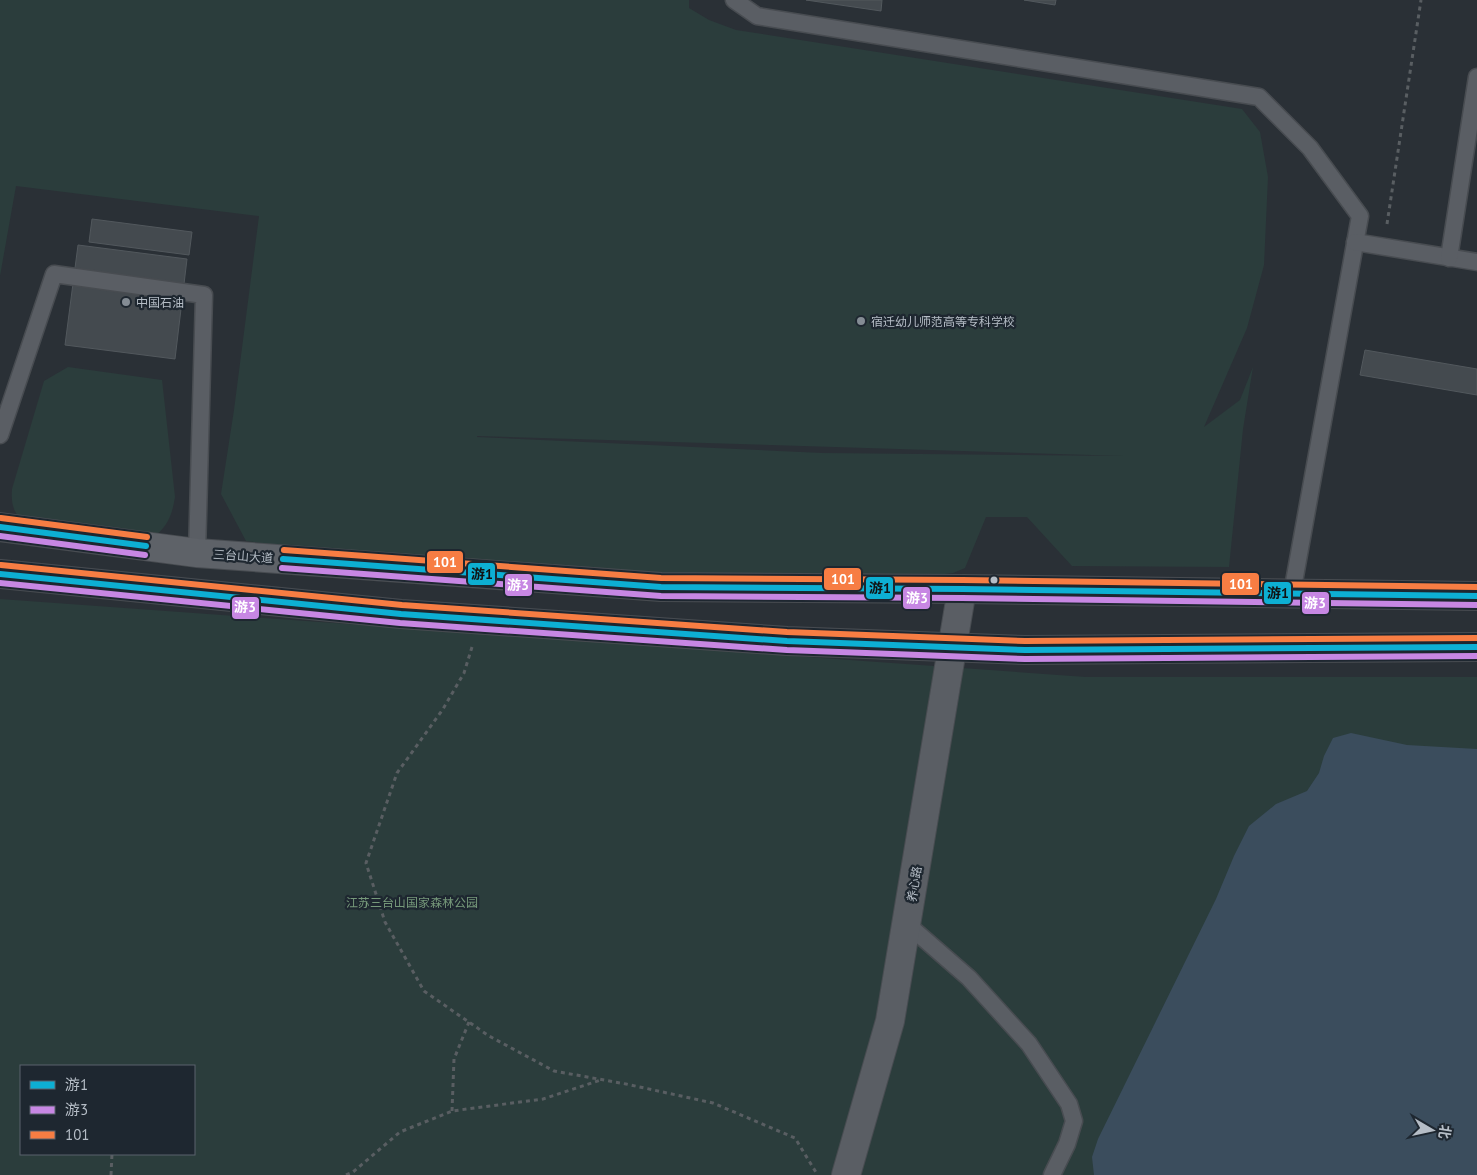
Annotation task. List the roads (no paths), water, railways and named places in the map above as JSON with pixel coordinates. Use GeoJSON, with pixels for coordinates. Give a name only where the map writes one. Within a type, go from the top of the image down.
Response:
{"type":"FeatureCollection","features":[{"type":"Feature","properties":{"kind":"main road","name":"三台山大道"},"geometry":{"type":"LineString","coordinates":[[0,528],[197,553],[661,587],[1477,596]]}},
{"type":"Feature","properties":{"kind":"main road"},"geometry":{"type":"LineString","coordinates":[[0,574],[381,612],[787,641],[1024,650],[1477,647]]}},
{"type":"Feature","properties":{"kind":"street","name":"养心路"},"geometry":{"type":"LineString","coordinates":[[846,1175],[890,1021],[962,589]]}},
{"type":"Feature","properties":{"kind":"lane"},"geometry":{"type":"LineString","coordinates":[[734,0],[757,16],[1259,97],[1310,148],[1360,216],[1292,593]]}},
{"type":"Feature","properties":{"kind":"lane"},"geometry":{"type":"LineString","coordinates":[[1449,258],[1477,77]]}},
{"type":"Feature","properties":{"kind":"lane"},"geometry":{"type":"LineString","coordinates":[[1355,242],[1477,262]]}},
{"type":"Feature","properties":{"kind":"lane"},"geometry":{"type":"LineString","coordinates":[[0,435],[54,274],[204,295],[197,553]]}},
{"type":"Feature","properties":{"kind":"lane"},"geometry":{"type":"LineString","coordinates":[[907,924],[969,978],[1029,1044],[1069,1104],[1074,1121],[1067,1144],[1052,1175]]}},
{"type":"Feature","properties":{"kind":"water"},"geometry":{"type":"Polygon","coordinates":[[[1351,733],[1407,745],[1477,749],[1477,1175],[1094,1175],[1092,1157],[1098,1139],[1216,899],[1249,826],[1276,804],[1307,791],[1319,773],[1324,756],[1333,738],[1351,733]]]}},
{"type":"Feature","properties":{"kind":"place","name":"中国石油"},"geometry":{"type":"Point","coordinates":[126,302]}},
{"type":"Feature","properties":{"kind":"place","name":"宿迁幼儿师范高等专科学校"},"geometry":{"type":"Point","coordinates":[861,321]}},
{"type":"Feature","properties":{"kind":"park label","name":"江苏三台山国家森林公园"},"geometry":{"type":"Point","coordinates":[412,902]}}]}
